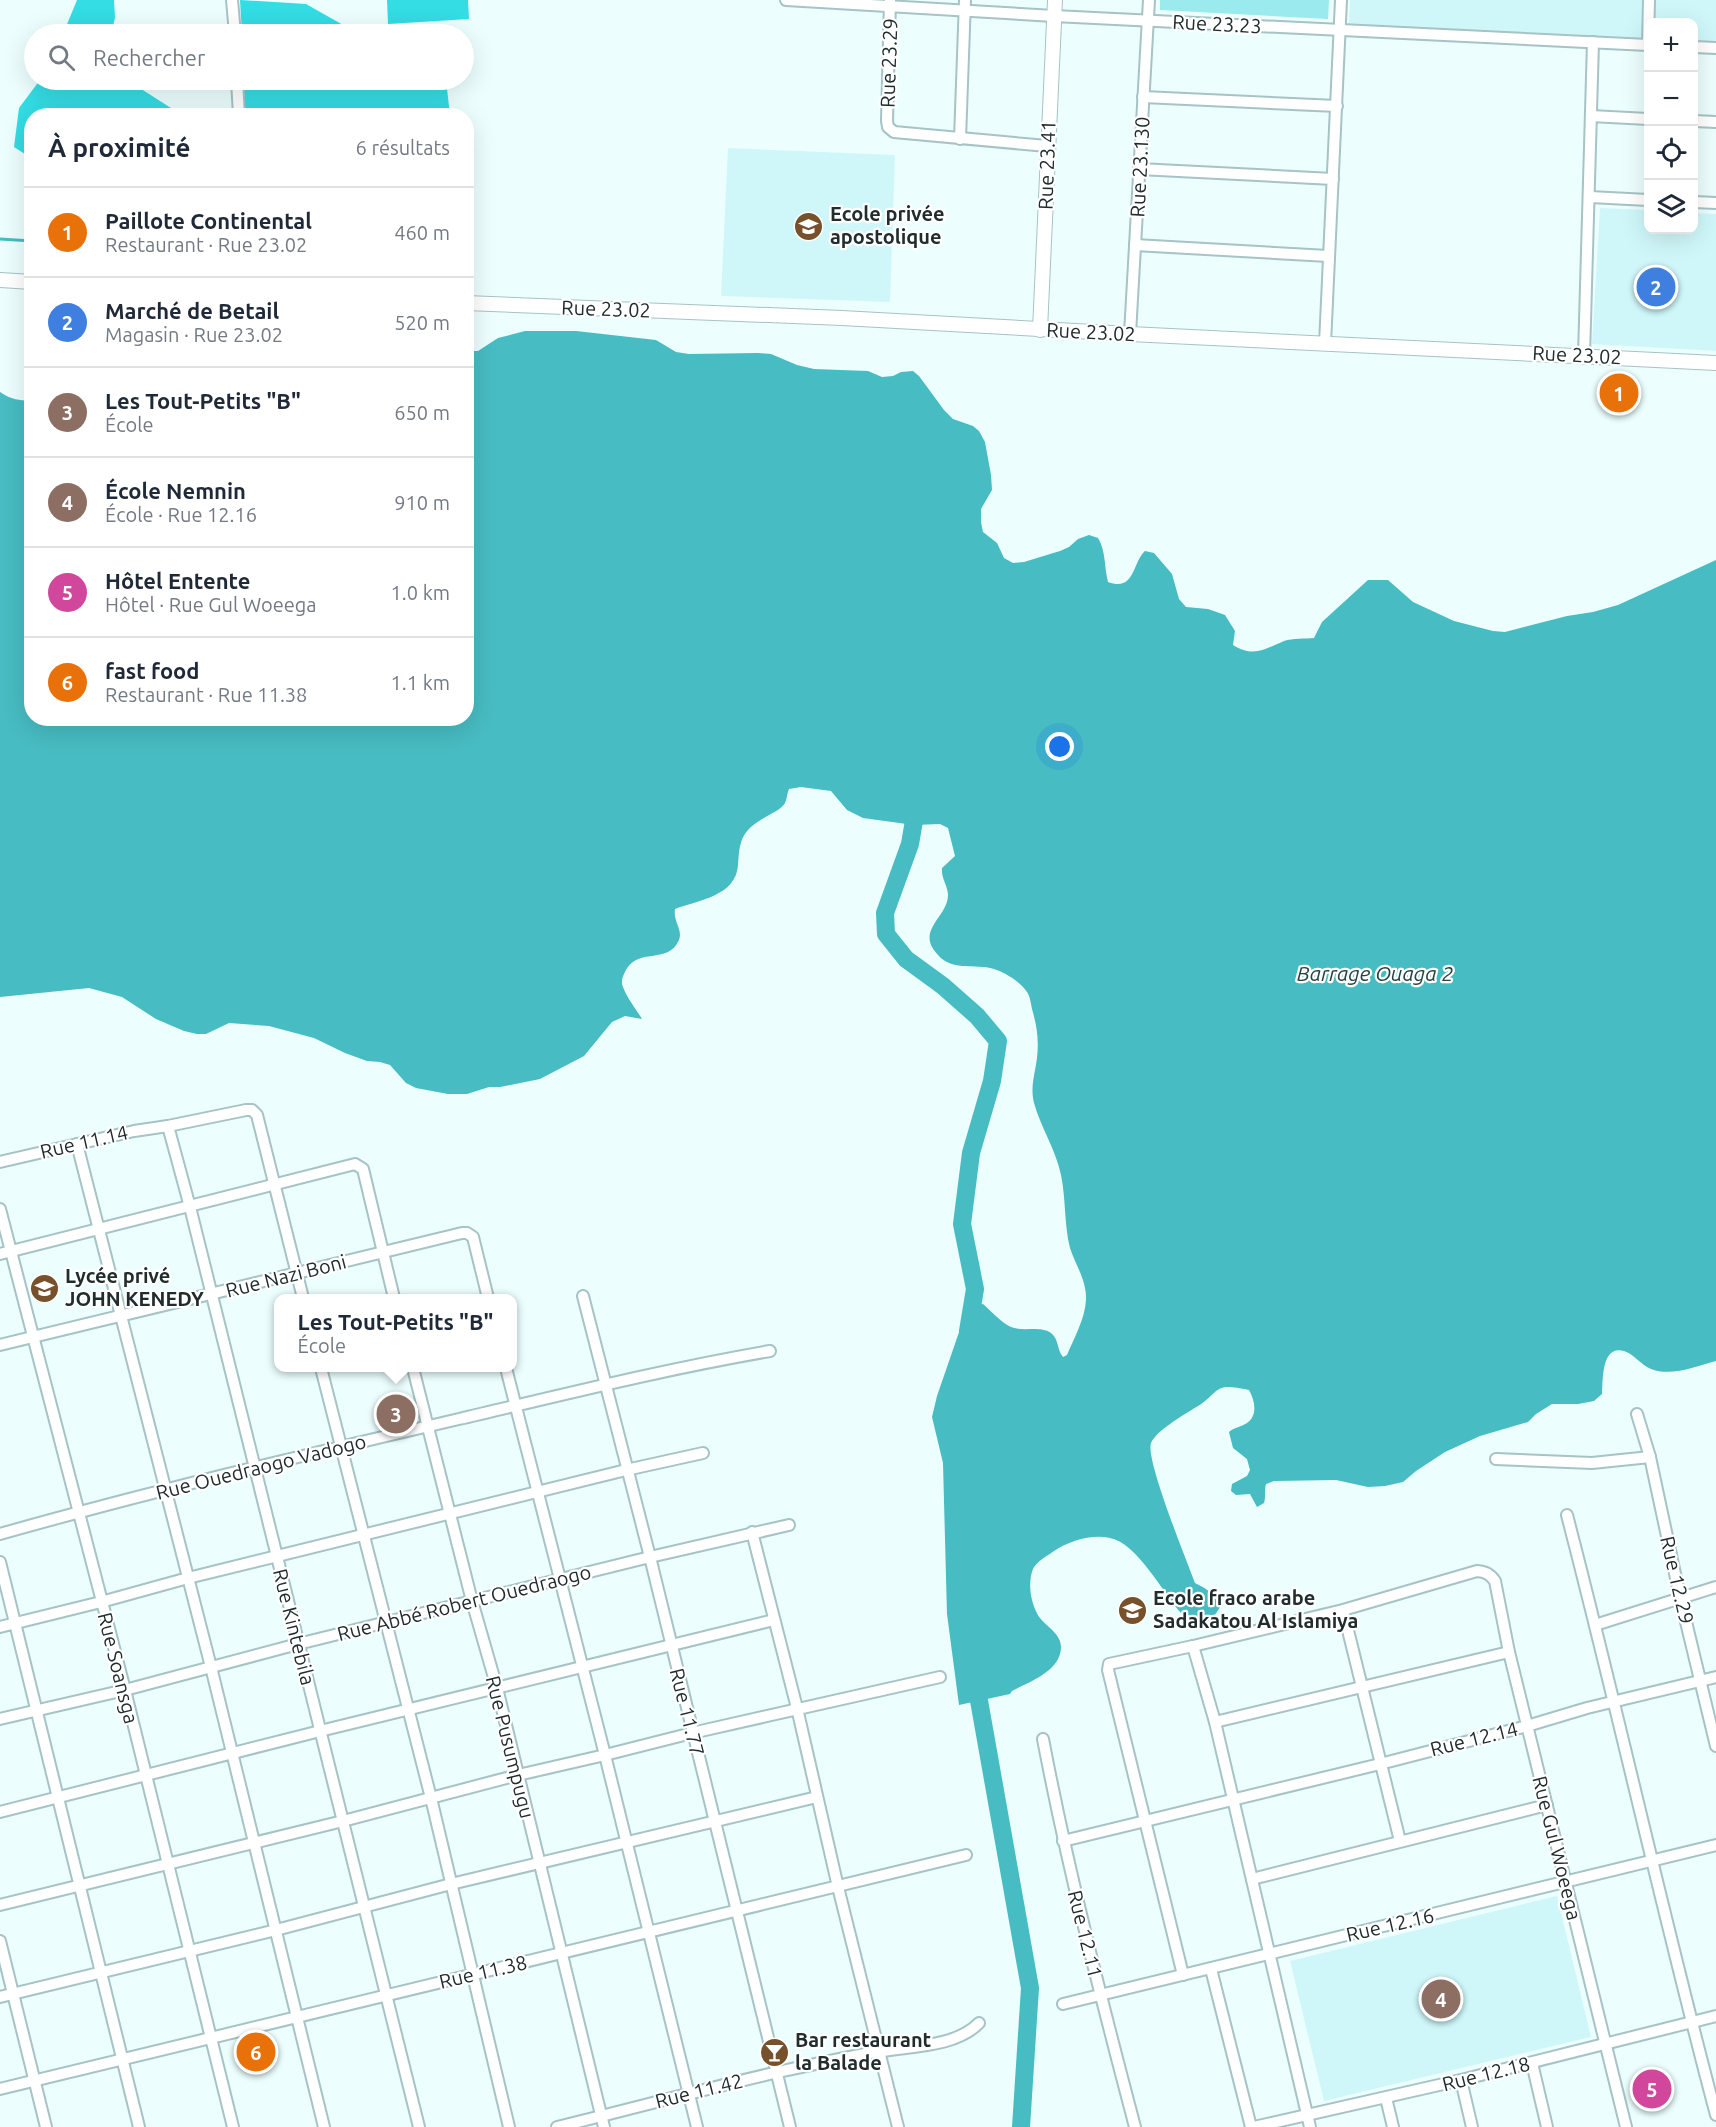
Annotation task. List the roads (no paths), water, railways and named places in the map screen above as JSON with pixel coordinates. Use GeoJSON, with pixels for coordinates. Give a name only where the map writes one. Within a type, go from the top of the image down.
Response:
{"type":"FeatureCollection","features":[{"type":"Feature","properties":{"kind":"street"},"geometry":{"type":"LineString","coordinates":[[232,0],[234,24]]}},
{"type":"Feature","properties":{"kind":"street","name":"Rue 23.23"},"geometry":{"type":"LineString","coordinates":[[786,0],[965,5],[1054,16],[1644,45]]}},
{"type":"Feature","properties":{"kind":"street","name":"Rue 23.41"},"geometry":{"type":"LineString","coordinates":[[1040,330],[1054,0]]}},
{"type":"Feature","properties":{"kind":"street","name":"Rue 23.130"},"geometry":{"type":"LineString","coordinates":[[1130,334],[1149,0]]}},
{"type":"Feature","properties":{"kind":"street"},"geometry":{"type":"LineString","coordinates":[[1325,344],[1341,0]]}},
{"type":"Feature","properties":{"kind":"street"},"geometry":{"type":"LineString","coordinates":[[1649,0],[1649,18]]}},
{"type":"Feature","properties":{"kind":"street","name":"Rue 23.29"},"geometry":{"type":"LineString","coordinates":[[890,2],[888,127],[894,132],[960,139]]}},
{"type":"Feature","properties":{"kind":"street"},"geometry":{"type":"LineString","coordinates":[[965,5],[960,139],[1047,146]]}},
{"type":"Feature","properties":{"kind":"street"},"geometry":{"type":"LineString","coordinates":[[1584,356],[1593,42]]}},
{"type":"Feature","properties":{"kind":"street"},"geometry":{"type":"LineString","coordinates":[[1698,47],[1716,48]]}},
{"type":"Feature","properties":{"kind":"street"},"geometry":{"type":"LineString","coordinates":[[238,90],[239,108]]}},
{"type":"Feature","properties":{"kind":"street"},"geometry":{"type":"LineString","coordinates":[[1143,97],[1337,106]]}},
{"type":"Feature","properties":{"kind":"street"},"geometry":{"type":"LineString","coordinates":[[1591,116],[1644,119]]}},
{"type":"Feature","properties":{"kind":"street"},"geometry":{"type":"LineString","coordinates":[[1698,121],[1716,122]]}},
{"type":"Feature","properties":{"kind":"street"},"geometry":{"type":"LineString","coordinates":[[1139,169],[1334,179]]}},
{"type":"Feature","properties":{"kind":"street"},"geometry":{"type":"LineString","coordinates":[[1590,197],[1644,200]]}},
{"type":"Feature","properties":{"kind":"street"},"geometry":{"type":"LineString","coordinates":[[1698,202],[1716,202]]}},
{"type":"Feature","properties":{"kind":"street"},"geometry":{"type":"LineString","coordinates":[[1135,245],[1328,256]]}},
{"type":"Feature","properties":{"kind":"street"},"geometry":{"type":"LineString","coordinates":[[0,280],[24,282]]}},
{"type":"Feature","properties":{"kind":"street","name":"Rue 23.02"},"geometry":{"type":"LineString","coordinates":[[474,303],[842,318],[1040,330],[1716,363]]}},
{"type":"Feature","properties":{"kind":"street","name":"Rue 11.14"},"geometry":{"type":"LineString","coordinates":[[0,1162],[141,1130],[252,1110],[257,1115],[275,1185]]}},
{"type":"Feature","properties":{"kind":"street","name":"Rue Kintebila"},"geometry":{"type":"LineString","coordinates":[[168,1126],[419,2127]]}},
{"type":"Feature","properties":{"kind":"street"},"geometry":{"type":"LineString","coordinates":[[77,1144],[255,1842],[324,2127]]}},
{"type":"Feature","properties":{"kind":"street"},"geometry":{"type":"LineString","coordinates":[[6,1252],[358,1164],[363,1169],[393,1294]]}},
{"type":"Feature","properties":{"kind":"street"},"geometry":{"type":"LineString","coordinates":[[275,1185],[302,1294]]}},
{"type":"Feature","properties":{"kind":"street","name":"Rue Soansga"},"geometry":{"type":"LineString","coordinates":[[0,1209],[6,1252],[33,1337],[233,2127]]}},
{"type":"Feature","properties":{"kind":"street","name":"Rue Nazi Boni"},"geometry":{"type":"LineString","coordinates":[[0,1345],[467,1233],[473,1238],[487,1294]]}},
{"type":"Feature","properties":{"kind":"street","name":"Rue 11.77"},"geometry":{"type":"LineString","coordinates":[[583,1296],[650,1557],[670,1646],[790,2127]]}},
{"type":"Feature","properties":{"kind":"street","name":"Rue Ouedraogo Vadogo"},"geometry":{"type":"LineString","coordinates":[[0,1534],[77,1512],[340,1446],[605,1384],[770,1351]]}},
{"type":"Feature","properties":{"kind":"street"},"geometry":{"type":"LineString","coordinates":[[322,1372],[431,1798],[509,2127]]}},
{"type":"Feature","properties":{"kind":"street","name":"Rue Pusumpugu"},"geometry":{"type":"LineString","coordinates":[[414,1372],[518,1775],[603,2122]]}},
{"type":"Feature","properties":{"kind":"street"},"geometry":{"type":"LineString","coordinates":[[507,1372],[561,1579],[697,2127]]}},
{"type":"Feature","properties":{"kind":"street","name":"Rue 12.29"},"geometry":{"type":"LineString","coordinates":[[1637,1414],[1650,1457],[1680,1597],[1716,1746]]}},
{"type":"Feature","properties":{"kind":"street"},"geometry":{"type":"LineString","coordinates":[[0,1627],[364,1534],[703,1453]]}},
{"type":"Feature","properties":{"kind":"street"},"geometry":{"type":"LineString","coordinates":[[1496,1459],[1592,1463],[1650,1457]]}},
{"type":"Feature","properties":{"kind":"street"},"geometry":{"type":"LineString","coordinates":[[1567,1515],[1716,2115]]}},
{"type":"Feature","properties":{"kind":"street","name":"Rue Abbé Robert Ouedraogo"},"geometry":{"type":"LineString","coordinates":[[0,1719],[124,1690],[298,1644],[650,1557],[789,1525]]}},
{"type":"Feature","properties":{"kind":"street"},"geometry":{"type":"LineString","coordinates":[[752,1532],[898,2127]]}},
{"type":"Feature","properties":{"kind":"street"},"geometry":{"type":"LineString","coordinates":[[0,1562],[139,2127]]}},
{"type":"Feature","properties":{"kind":"street","name":"Rue Gul Woeega"},"geometry":{"type":"LineString","coordinates":[[1343,1610],[1478,1571],[1491,1575],[1495,1581],[1509,1652],[1626,2127]]}},
{"type":"Feature","properties":{"kind":"street"},"geometry":{"type":"LineString","coordinates":[[1595,1625],[1716,1587]]}},
{"type":"Feature","properties":{"kind":"street"},"geometry":{"type":"LineString","coordinates":[[1183,1975],[1108,1667],[1112,1662],[1192,1646],[1343,1610],[1400,1841]]}},
{"type":"Feature","properties":{"kind":"street"},"geometry":{"type":"LineString","coordinates":[[0,1812],[774,1620]]}},
{"type":"Feature","properties":{"kind":"street"},"geometry":{"type":"LineString","coordinates":[[1192,1646],[1215,1722],[1310,2127]]}},
{"type":"Feature","properties":{"kind":"street"},"geometry":{"type":"LineString","coordinates":[[1215,1722],[1509,1652]]}},
{"type":"Feature","properties":{"kind":"street"},"geometry":{"type":"LineString","coordinates":[[0,1905],[343,1821],[518,1775],[797,1708],[940,1677]]}},
{"type":"Feature","properties":{"kind":"street","name":"Rue 12.14"},"geometry":{"type":"LineString","coordinates":[[1063,1841],[1380,1764],[1614,1701],[1716,1677]]}},
{"type":"Feature","properties":{"kind":"street","name":"Rue 12.11"},"geometry":{"type":"LineString","coordinates":[[1042,1739],[1063,1841],[1135,2127]]}},
{"type":"Feature","properties":{"kind":"street"},"geometry":{"type":"LineString","coordinates":[[0,1997],[276,1930],[451,1884],[818,1797]]}},
{"type":"Feature","properties":{"kind":"street"},"geometry":{"type":"LineString","coordinates":[[1252,1879],[1547,1805]]}},
{"type":"Feature","properties":{"kind":"street","name":"Rue 12.16"},"geometry":{"type":"LineString","coordinates":[[1063,2004],[1716,1845]]}},
{"type":"Feature","properties":{"kind":"street","name":"Rue 11.38"},"geometry":{"type":"LineString","coordinates":[[0,2089],[966,1855]]}},
{"type":"Feature","properties":{"kind":"street"},"geometry":{"type":"LineString","coordinates":[[0,1941],[46,2127]]}},
{"type":"Feature","properties":{"kind":"street"},"geometry":{"type":"LineString","coordinates":[[1211,1969],[1252,2127]]}},
{"type":"Feature","properties":{"kind":"street","name":"Rue 12.18"},"geometry":{"type":"LineString","coordinates":[[1252,2127],[1386,2098],[1716,2016]]}},
{"type":"Feature","properties":{"kind":"street","name":"Rue 11.42"},"geometry":{"type":"LineString","coordinates":[[557,2127],[603,2122],[689,2093],[879,2051],[931,2044],[972,2031],[979,2023]]}},
{"type":"Feature","properties":{"kind":"street"},"geometry":{"type":"LineString","coordinates":[[1532,2063],[1547,2127]]}},
{"type":"Feature","properties":{"kind":"street"},"geometry":{"type":"LineString","coordinates":[[1461,2080],[1472,2127]]}},
{"type":"Feature","properties":{"kind":"street"},"geometry":{"type":"LineString","coordinates":[[1386,2098],[1393,2127]]}},
{"type":"Feature","properties":{"kind":"water","name":"Barrage Ouaga 2"},"geometry":{"type":"Polygon","coordinates":[[[525,331],[576,331],[656,340],[676,352],[689,354],[771,354],[797,365],[814,369],[868,371],[882,377],[913,371],[953,419],[973,426],[985,442],[992,490],[981,509],[981,522],[983,532],[997,543],[1004,558],[1013,563],[1024,562],[1060,551],[1078,539],[1089,535],[1098,538],[1101,543],[1108,582],[1117,584],[1128,580],[1145,551],[1154,553],[1172,574],[1179,599],[1186,607],[1208,609],[1225,615],[1235,631],[1233,645],[1247,651],[1259,651],[1288,640],[1314,638],[1322,622],[1368,580],[1388,580],[1413,602],[1454,621],[1505,632],[1618,605],[1716,560],[1716,1361],[1667,1372],[1651,1369],[1628,1352],[1616,1350],[1607,1358],[1603,1373],[1602,1394],[1594,1401],[1578,1404],[1552,1404],[1528,1422],[1480,1436],[1445,1452],[1403,1482],[1368,1487],[1336,1480],[1274,1481],[1266,1484],[1264,1503],[1257,1507],[1250,1494],[1236,1495],[1231,1491],[1232,1484],[1247,1476],[1250,1470],[1247,1459],[1233,1448],[1229,1432],[1245,1424],[1253,1416],[1253,1399],[1249,1390],[1228,1387],[1217,1390],[1164,1429],[1151,1443],[1154,1469],[1160,1489],[1195,1583],[1210,1592],[1220,1607],[1213,1617],[1199,1625],[1189,1622],[1140,1559],[1120,1542],[1103,1537],[1074,1541],[1042,1559],[1034,1566],[1031,1575],[1030,1588],[1034,1607],[1040,1618],[1059,1638],[1061,1647],[1056,1663],[1043,1675],[1010,1694],[959,1705],[947,1614],[943,1463],[932,1417],[937,1396],[967,1309],[983,1304],[1009,1326],[1051,1333],[1063,1357],[1067,1355],[1079,1328],[1084,1314],[1086,1293],[1068,1239],[1059,1166],[1034,1103],[1033,1086],[1038,1039],[1029,996],[1021,985],[1003,972],[986,967],[950,964],[938,955],[932,946],[931,931],[947,902],[948,894],[942,868],[955,856],[948,828],[940,824],[914,825],[863,818],[847,810],[831,791],[801,787],[789,789],[782,806],[757,822],[745,834],[740,846],[736,875],[731,884],[715,895],[675,909],[680,936],[674,948],[660,955],[636,960],[629,965],[622,985],[642,1019],[625,1016],[612,1022],[584,1056],[540,1079],[489,1087],[467,1094],[448,1094],[416,1088],[406,1083],[390,1065],[367,1061],[314,1038],[269,1026],[229,1023],[206,1034],[184,1031],[156,1019],[122,997],[89,988],[0,997],[0,392],[15,399],[24,400],[24,726],[474,726],[474,351],[478,351],[498,338],[525,331]]]}},
{"type":"Feature","properties":{"kind":"waterway"},"geometry":{"type":"LineString","coordinates":[[0,239],[24,240]]}},
{"type":"Feature","properties":{"kind":"waterway"},"geometry":{"type":"LineString","coordinates":[[917,803],[910,844],[885,913],[886,934],[906,959],[943,986],[977,1016],[998,1041],[992,1081],[971,1153],[962,1224],[975,1289],[968,1331]]}},
{"type":"Feature","properties":{"kind":"waterway"},"geometry":{"type":"LineString","coordinates":[[975,1678],[1030,1988],[1021,2127]]}},
{"type":"Feature","properties":{"kind":"place","name":"Ecole privée apostolique"},"geometry":{"type":"Point","coordinates":[809,226]}},
{"type":"Feature","properties":{"kind":"place","name":"Marché de Betail"},"geometry":{"type":"Point","coordinates":[1656,287]}},
{"type":"Feature","properties":{"kind":"place","name":"Paillote Continental"},"geometry":{"type":"Point","coordinates":[1619,393]}},
{"type":"Feature","properties":{"kind":"place","name":"Lycée privé JOHN KENEDY"},"geometry":{"type":"Point","coordinates":[44,1288]}},
{"type":"Feature","properties":{"kind":"place","name":"Les Tout-Petits \"B\""},"geometry":{"type":"Point","coordinates":[396,1414]}},
{"type":"Feature","properties":{"kind":"place","name":"Ecole fraco arabe Sadakatou Al Islamiya"},"geometry":{"type":"Point","coordinates":[1132,1610]}},
{"type":"Feature","properties":{"kind":"place","name":"École Nemnin"},"geometry":{"type":"Point","coordinates":[1441,1999]}},
{"type":"Feature","properties":{"kind":"place","name":"fast food"},"geometry":{"type":"Point","coordinates":[256,2052]}},
{"type":"Feature","properties":{"kind":"place","name":"Bar restaurant la Balade"},"geometry":{"type":"Point","coordinates":[774,2052]}},
{"type":"Feature","properties":{"kind":"place","name":"Hôtel Entente"},"geometry":{"type":"Point","coordinates":[1652,2089]}}]}
